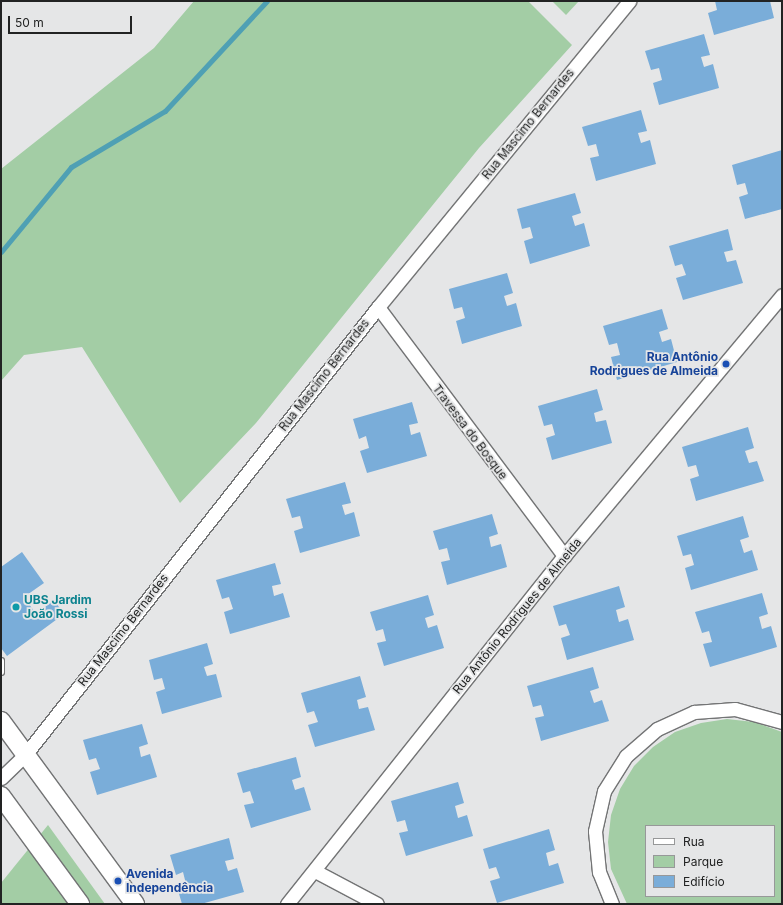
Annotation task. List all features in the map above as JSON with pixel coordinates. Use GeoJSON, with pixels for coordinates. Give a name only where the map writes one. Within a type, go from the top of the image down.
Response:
{"type":"FeatureCollection","features":[{"type":"Feature","properties":{"kind":"main road"},"geometry":{"type":"LineString","coordinates":[[1,721],[24,755],[135,904]]}},
{"type":"Feature","properties":{"kind":"main road"},"geometry":{"type":"LineString","coordinates":[[1,796],[80,904]]}},
{"type":"Feature","properties":{"kind":"street","name":"Rua Mascimo Bernardes"},"geometry":{"type":"LineString","coordinates":[[1,778],[24,755],[378,307],[629,1]]}},
{"type":"Feature","properties":{"kind":"street","name":"Rua Antônio Rodrigues de Almeida"},"geometry":{"type":"LineString","coordinates":[[287,904],[315,871],[564,556],[782,295]]}},
{"type":"Feature","properties":{"kind":"street","name":"Travessa do Bosque"},"geometry":{"type":"LineString","coordinates":[[378,307],[564,556]]}},
{"type":"Feature","properties":{"kind":"street"},"geometry":{"type":"LineString","coordinates":[[612,904],[599,872],[596,831],[604,791],[626,756],[657,729],[694,712],[735,709],[782,722]]}},
{"type":"Feature","properties":{"kind":"street"},"geometry":{"type":"LineString","coordinates":[[315,871],[377,904]]}},
{"type":"Feature","properties":{"kind":"lane"},"geometry":{"type":"LineString","coordinates":[[1,661],[1,672]]}},
{"type":"Feature","properties":{"kind":"green space"},"geometry":{"type":"Polygon","coordinates":[[[194,1],[528,1],[572,45],[479,148],[256,423],[180,503],[82,347],[24,355],[1,381],[1,169],[154,48],[194,1]]]}},
{"type":"Feature","properties":{"kind":"green space"},"geometry":{"type":"Polygon","coordinates":[[[552,1],[579,1],[566,15],[552,1]]]}},
{"type":"Feature","properties":{"kind":"green space"},"geometry":{"type":"Polygon","coordinates":[[[727,719],[754,722],[782,732],[782,904],[627,904],[611,869],[608,842],[611,815],[620,789],[634,766],[653,747],[675,732],[701,723],[727,719]]]}},
{"type":"Feature","properties":{"kind":"green space"},"geometry":{"type":"Polygon","coordinates":[[[48,825],[105,904],[1,904],[1,883],[48,825]]]}},
{"type":"Feature","properties":{"kind":"building"},"geometry":{"type":"Polygon","coordinates":[[[715,1],[770,1],[774,18],[714,35],[708,13],[717,10],[715,1]]]}},
{"type":"Feature","properties":{"kind":"building"},"geometry":{"type":"Polygon","coordinates":[[[704,34],[710,55],[701,57],[704,67],[713,64],[719,88],[659,105],[653,83],[662,80],[659,68],[651,70],[645,51],[704,34]]]}},
{"type":"Feature","properties":{"kind":"building"},"geometry":{"type":"Polygon","coordinates":[[[641,110],[647,131],[638,133],[641,143],[650,140],[656,164],[596,181],[590,158],[599,156],[596,144],[588,146],[582,127],[641,110]]]}},
{"type":"Feature","properties":{"kind":"building"},"geometry":{"type":"Polygon","coordinates":[[[782,150],[782,209],[745,219],[739,197],[748,194],[745,183],[737,185],[732,165],[782,150]]]}},
{"type":"Feature","properties":{"kind":"building"},"geometry":{"type":"Polygon","coordinates":[[[575,193],[581,213],[572,216],[575,226],[584,223],[590,246],[530,264],[524,241],[533,238],[530,227],[522,229],[517,209],[575,193]]]}},
{"type":"Feature","properties":{"kind":"building"},"geometry":{"type":"Polygon","coordinates":[[[728,229],[733,250],[724,252],[727,262],[736,260],[743,283],[683,300],[676,278],[686,275],[682,264],[675,266],[669,246],[728,229]]]}},
{"type":"Feature","properties":{"kind":"building"},"geometry":{"type":"Polygon","coordinates":[[[507,273],[513,293],[504,296],[507,306],[516,303],[522,326],[462,344],[456,321],[465,318],[462,307],[454,309],[449,289],[507,273]]]}},
{"type":"Feature","properties":{"kind":"building"},"geometry":{"type":"Polygon","coordinates":[[[662,309],[668,329],[659,332],[662,342],[671,339],[677,362],[617,380],[611,357],[620,355],[617,343],[609,345],[603,326],[662,309]]]}},
{"type":"Feature","properties":{"kind":"building"},"geometry":{"type":"Polygon","coordinates":[[[597,389],[603,410],[594,413],[596,422],[606,420],[612,443],[552,460],[546,438],[555,435],[552,424],[544,426],[538,406],[597,389]]]}},
{"type":"Feature","properties":{"kind":"building"},"geometry":{"type":"Polygon","coordinates":[[[412,402],[418,423],[409,425],[411,435],[420,432],[427,456],[367,473],[360,451],[369,448],[366,436],[359,439],[353,419],[412,402]]]}},
{"type":"Feature","properties":{"kind":"building"},"geometry":{"type":"Polygon","coordinates":[[[748,427],[754,448],[745,451],[749,463],[757,461],[764,481],[696,501],[690,479],[699,476],[696,465],[688,467],[682,447],[748,427]]]}},
{"type":"Feature","properties":{"kind":"building"},"geometry":{"type":"Polygon","coordinates":[[[345,482],[351,503],[342,505],[345,515],[354,512],[360,536],[300,553],[294,531],[303,528],[300,516],[292,518],[286,499],[345,482]]]}},
{"type":"Feature","properties":{"kind":"building"},"geometry":{"type":"Polygon","coordinates":[[[492,514],[498,534],[489,537],[491,547],[501,544],[507,567],[447,585],[441,562],[450,560],[447,548],[439,550],[433,531],[492,514]]]}},
{"type":"Feature","properties":{"kind":"building"},"geometry":{"type":"Polygon","coordinates":[[[743,516],[749,537],[740,540],[744,553],[752,550],[758,570],[691,590],[685,568],[694,565],[691,554],[683,556],[677,536],[743,516]]]}},
{"type":"Feature","properties":{"kind":"building","name":"UBS Jardim João Rossi"},"geometry":{"type":"Polygon","coordinates":[[[22,552],[44,583],[24,597],[36,614],[54,600],[64,614],[7,656],[1,648],[1,567],[22,552]]]}},
{"type":"Feature","properties":{"kind":"building"},"geometry":{"type":"Polygon","coordinates":[[[275,563],[281,584],[272,586],[274,596],[283,593],[290,617],[230,634],[224,612],[233,609],[229,597],[222,599],[216,580],[275,563]]]}},
{"type":"Feature","properties":{"kind":"building"},"geometry":{"type":"Polygon","coordinates":[[[619,586],[625,607],[616,610],[619,622],[628,619],[634,640],[567,660],[561,638],[570,635],[566,624],[559,626],[553,606],[619,586]]]}},
{"type":"Feature","properties":{"kind":"building"},"geometry":{"type":"Polygon","coordinates":[[[762,593],[768,614],[759,617],[762,629],[771,626],[777,647],[710,667],[703,644],[712,642],[709,631],[702,633],[695,612],[762,593]]]}},
{"type":"Feature","properties":{"kind":"building"},"geometry":{"type":"Polygon","coordinates":[[[428,595],[434,615],[425,618],[428,628],[437,625],[444,648],[384,666],[377,643],[386,641],[383,629],[376,631],[370,612],[428,595]]]}},
{"type":"Feature","properties":{"kind":"building"},"geometry":{"type":"Polygon","coordinates":[[[207,643],[213,664],[204,667],[207,676],[216,674],[222,697],[162,714],[156,692],[165,689],[162,678],[154,680],[149,660],[207,643]]]}},
{"type":"Feature","properties":{"kind":"building"},"geometry":{"type":"Polygon","coordinates":[[[593,667],[599,688],[590,691],[594,703],[602,700],[609,721],[541,741],[535,718],[544,716],[541,705],[533,707],[527,686],[593,667]]]}},
{"type":"Feature","properties":{"kind":"building"},"geometry":{"type":"Polygon","coordinates":[[[360,676],[366,697],[357,700],[359,709],[368,707],[375,730],[315,747],[308,725],[318,722],[314,711],[307,713],[301,693],[360,676]]]}},
{"type":"Feature","properties":{"kind":"building"},"geometry":{"type":"Polygon","coordinates":[[[142,724],[148,744],[139,747],[141,757],[150,754],[157,777],[97,795],[90,772],[100,769],[96,758],[89,760],[83,740],[142,724]]]}},
{"type":"Feature","properties":{"kind":"building"},"geometry":{"type":"Polygon","coordinates":[[[296,757],[301,777],[292,780],[295,790],[304,787],[311,810],[251,828],[244,805],[254,803],[250,791],[243,793],[237,773],[296,757]]]}},
{"type":"Feature","properties":{"kind":"building"},"geometry":{"type":"Polygon","coordinates":[[[458,782],[464,803],[455,806],[458,818],[467,815],[473,836],[406,856],[399,833],[408,831],[405,820],[397,822],[391,801],[458,782]]]}},
{"type":"Feature","properties":{"kind":"building"},"geometry":{"type":"Polygon","coordinates":[[[549,829],[555,850],[546,853],[549,866],[558,863],[564,883],[497,903],[490,881],[500,878],[496,867],[489,869],[483,849],[549,829]]]}},
{"type":"Feature","properties":{"kind":"building"},"geometry":{"type":"Polygon","coordinates":[[[229,838],[234,859],[225,861],[228,871],[237,868],[244,892],[201,904],[182,904],[177,887],[186,884],[183,872],[176,875],[170,855],[229,838]]]}},
{"type":"Feature","properties":{"kind":"waterway"},"geometry":{"type":"LineString","coordinates":[[1,252],[71,167],[165,111],[267,1]]}},
{"type":"Feature","properties":{"kind":"place","name":"Rua Antônio Rodrigues de Almeida"},"geometry":{"type":"Point","coordinates":[726,364]}},
{"type":"Feature","properties":{"kind":"place","name":"UBS Jardim João Rossi"},"geometry":{"type":"Point","coordinates":[16,607]}},
{"type":"Feature","properties":{"kind":"place","name":"Avenida Independência"},"geometry":{"type":"Point","coordinates":[118,881]}}]}
